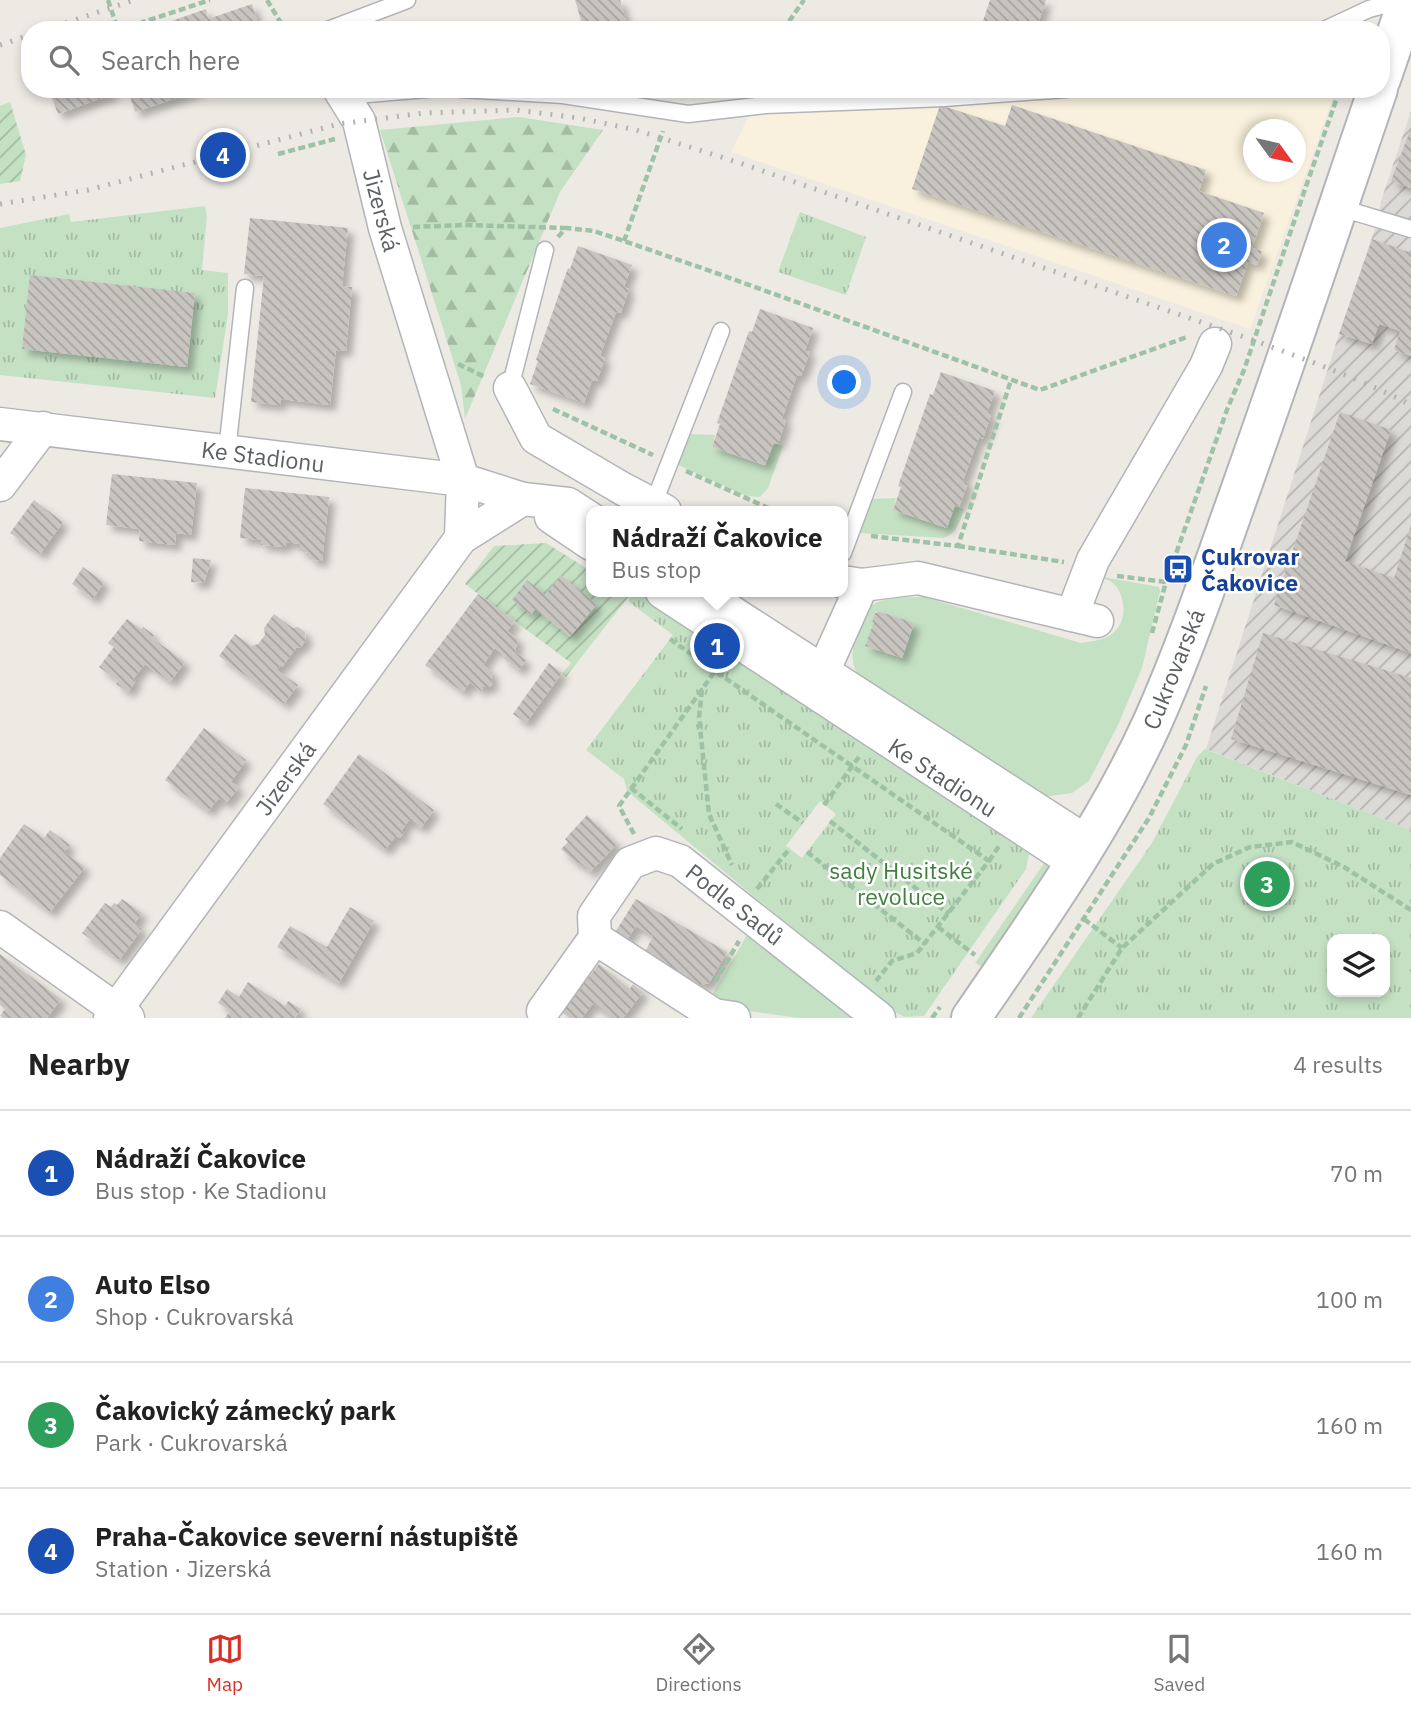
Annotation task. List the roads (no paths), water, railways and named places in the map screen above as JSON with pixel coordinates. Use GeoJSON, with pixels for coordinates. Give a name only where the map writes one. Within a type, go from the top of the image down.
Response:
{"type":"FeatureCollection","features":[{"type":"Feature","properties":{"kind":"street"},"geometry":{"type":"LineString","coordinates":[[1390,49],[1405,0]]}},
{"type":"Feature","properties":{"kind":"street","name":"Jizerská"},"geometry":{"type":"LineString","coordinates":[[344,98],[359,121],[385,228],[463,480],[461,538]]}},
{"type":"Feature","properties":{"kind":"street","name":"Cukrovarská"},"geometry":{"type":"LineString","coordinates":[[958,1008],[1081,853],[1152,723],[1179,658],[1279,383],[1375,98]]}},
{"type":"Feature","properties":{"kind":"street"},"geometry":{"type":"LineString","coordinates":[[852,583],[918,578],[1084,618],[1093,560],[1206,366],[1203,340]]}},
{"type":"Feature","properties":{"kind":"street"},"geometry":{"type":"LineString","coordinates":[[509,388],[536,438],[655,506]]}},
{"type":"Feature","properties":{"kind":"street","name":"Ke Stadionu"},"geometry":{"type":"LineString","coordinates":[[0,424],[463,480],[523,499],[568,504],[586,516]]}},
{"type":"Feature","properties":{"kind":"street"},"geometry":{"type":"LineString","coordinates":[[0,485],[43,428]]}},
{"type":"Feature","properties":{"kind":"street","name":"Jizerská"},"geometry":{"type":"LineString","coordinates":[[118,1015],[461,538],[523,499]]}},
{"type":"Feature","properties":{"kind":"street","name":"Ke Stadionu"},"geometry":{"type":"LineString","coordinates":[[523,499],[586,541]]}},
{"type":"Feature","properties":{"kind":"street","name":"Ke Stadionu"},"geometry":{"type":"LineString","coordinates":[[671,597],[817,682]]}},
{"type":"Feature","properties":{"kind":"street","name":"Ke Stadionu"},"geometry":{"type":"LineString","coordinates":[[707,597],[817,682],[1020,826],[1081,853]]}},
{"type":"Feature","properties":{"kind":"street"},"geometry":{"type":"LineString","coordinates":[[817,682],[847,597]]}},
{"type":"Feature","properties":{"kind":"street","name":"Podle Sadů"},"geometry":{"type":"LineString","coordinates":[[595,938],[594,916],[630,863],[656,853],[680,861],[879,1018]]}},
{"type":"Feature","properties":{"kind":"street"},"geometry":{"type":"LineString","coordinates":[[0,927],[118,1015]]}},
{"type":"Feature","properties":{"kind":"street"},"geometry":{"type":"LineString","coordinates":[[543,1011],[595,938],[714,1014]]}},
{"type":"Feature","properties":{"kind":"lane"},"geometry":{"type":"LineString","coordinates":[[352,21],[407,0]]}},
{"type":"Feature","properties":{"kind":"lane"},"geometry":{"type":"LineString","coordinates":[[1343,21],[1369,9],[1405,0]]}},
{"type":"Feature","properties":{"kind":"lane"},"geometry":{"type":"LineString","coordinates":[[583,98],[688,114],[765,106],[944,98]]}},
{"type":"Feature","properties":{"kind":"lane"},"geometry":{"type":"LineString","coordinates":[[1338,207],[1411,229]]}},
{"type":"Feature","properties":{"kind":"lane"},"geometry":{"type":"LineString","coordinates":[[509,388],[545,250]]}},
{"type":"Feature","properties":{"kind":"lane"},"geometry":{"type":"LineString","coordinates":[[227,451],[245,288]]}},
{"type":"Feature","properties":{"kind":"lane"},"geometry":{"type":"LineString","coordinates":[[659,506],[670,463],[722,331]]}},
{"type":"Feature","properties":{"kind":"lane"},"geometry":{"type":"LineString","coordinates":[[848,539],[903,392]]}},
{"type":"Feature","properties":{"kind":"railway"},"geometry":{"type":"LineString","coordinates":[[72,21],[134,0]]}},
{"type":"Feature","properties":{"kind":"railway"},"geometry":{"type":"LineString","coordinates":[[0,45],[21,38]]}},
{"type":"Feature","properties":{"kind":"railway"},"geometry":{"type":"LineString","coordinates":[[0,204],[88,190],[339,124],[424,113],[516,110],[579,118],[636,130],[737,162],[1253,340],[1353,378],[1411,405]]}},
{"type":"Feature","properties":{"kind":"place","name":"Praha-Čakovice severní nástupiště"},"geometry":{"type":"Point","coordinates":[223,155]}},
{"type":"Feature","properties":{"kind":"place","name":"Auto Elso"},"geometry":{"type":"Point","coordinates":[1224,245]}},
{"type":"Feature","properties":{"kind":"place","name":"Cukrovar Čakovice"},"geometry":{"type":"Point","coordinates":[1178,569]}},
{"type":"Feature","properties":{"kind":"place","name":"Nádraží Čakovice"},"geometry":{"type":"Point","coordinates":[717,646]}},
{"type":"Feature","properties":{"kind":"place","name":"Čakovický zámecký park"},"geometry":{"type":"Point","coordinates":[1267,884]}},
{"type":"Feature","properties":{"kind":"park label","name":"sady Husitské revoluce"},"geometry":{"type":"Point","coordinates":[901,883]}}]}
